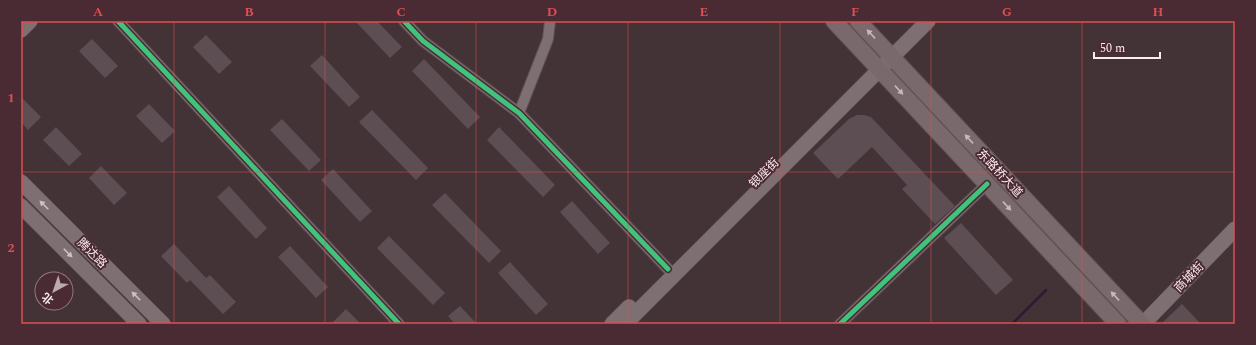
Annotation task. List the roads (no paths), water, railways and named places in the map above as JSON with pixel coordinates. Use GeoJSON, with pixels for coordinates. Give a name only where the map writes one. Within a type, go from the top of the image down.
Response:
{"type":"FeatureCollection","features":[{"type":"Feature","properties":{"kind":"main road"},"geometry":{"type":"LineString","coordinates":[[21,30],[30,21]]}},
{"type":"Feature","properties":{"kind":"main road","name":"东路桥大道"},"geometry":{"type":"LineString","coordinates":[[834,21],[1118,324]]}},
{"type":"Feature","properties":{"kind":"main road","name":"东路桥大道"},"geometry":{"type":"LineString","coordinates":[[858,21],[1143,324]]}},
{"type":"Feature","properties":{"kind":"main road","name":"银座街"},"geometry":{"type":"LineString","coordinates":[[612,324],[877,67],[915,21]]}},
{"type":"Feature","properties":{"kind":"main road"},"geometry":{"type":"LineString","coordinates":[[889,54],[928,21]]}},
{"type":"Feature","properties":{"kind":"main road"},"geometry":{"type":"LineString","coordinates":[[624,324],[877,67]]}},
{"type":"Feature","properties":{"kind":"main road","name":"腾达路"},"geometry":{"type":"LineString","coordinates":[[21,182],[163,324]]}},
{"type":"Feature","properties":{"kind":"main road","name":"腾达路"},"geometry":{"type":"LineString","coordinates":[[21,206],[140,324]]}},
{"type":"Feature","properties":{"kind":"main road","name":"商城街"},"geometry":{"type":"LineString","coordinates":[[1143,324],[1235,229]]}},
{"type":"Feature","properties":{"kind":"street"},"geometry":{"type":"LineString","coordinates":[[118,21],[399,324]]}},
{"type":"Feature","properties":{"kind":"street"},"geometry":{"type":"LineString","coordinates":[[404,21],[423,41],[519,113],[668,269]]}},
{"type":"Feature","properties":{"kind":"street"},"geometry":{"type":"LineString","coordinates":[[519,113],[548,39],[550,21]]}},
{"type":"Feature","properties":{"kind":"street"},"geometry":{"type":"LineString","coordinates":[[840,324],[987,184]]}},
{"type":"Feature","properties":{"kind":"waterway"},"geometry":{"type":"LineString","coordinates":[[1012,324],[1046,290]]}}]}
